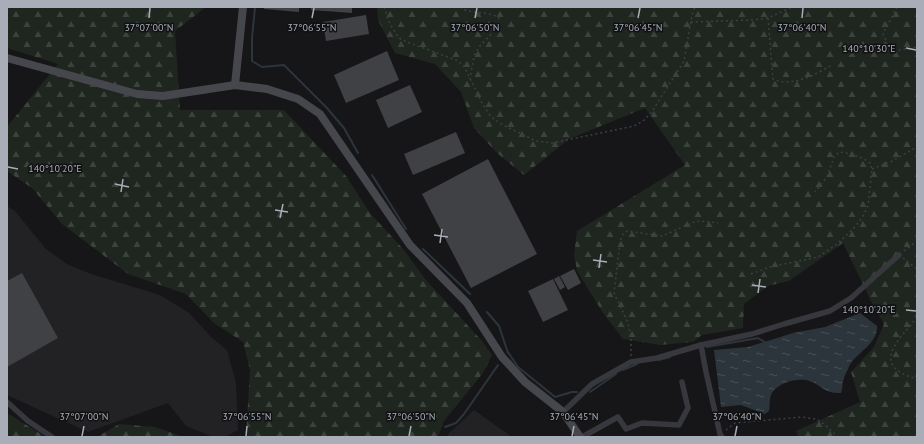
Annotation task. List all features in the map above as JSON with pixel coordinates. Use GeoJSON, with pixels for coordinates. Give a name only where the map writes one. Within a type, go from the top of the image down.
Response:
{"type":"FeatureCollection","features":[{"type":"Feature","properties":{"kind":"street"},"geometry":{"type":"LineString","coordinates":[[235,85],[243,7]]}},
{"type":"Feature","properties":{"kind":"street"},"geometry":{"type":"LineString","coordinates":[[7,58],[137,94],[163,96],[235,85],[267,88],[282,92],[298,99],[320,114],[410,245],[468,303],[502,357],[525,382],[563,412],[581,437],[618,417],[626,430],[642,423],[679,425],[688,408],[682,382]]}},
{"type":"Feature","properties":{"kind":"street"},"geometry":{"type":"LineString","coordinates":[[563,412],[592,384],[631,362],[657,358],[701,345],[752,334],[830,312],[851,298],[899,256]]}},
{"type":"Feature","properties":{"kind":"street"},"geometry":{"type":"LineString","coordinates":[[701,345],[721,435]]}},
{"type":"Feature","properties":{"kind":"street"},"geometry":{"type":"LineString","coordinates":[[7,402],[28,421],[52,437]]}},
{"type":"Feature","properties":{"kind":"path"},"geometry":{"type":"LineString","coordinates":[[384,7],[390,24],[399,38],[456,60],[464,66],[482,103],[491,116],[503,125],[536,141],[552,143],[624,129],[643,121],[651,113],[684,61],[695,7]]}},
{"type":"Feature","properties":{"kind":"path"},"geometry":{"type":"LineString","coordinates":[[460,7],[465,10],[492,14],[498,18],[498,27],[479,47],[474,56],[470,80]]}},
{"type":"Feature","properties":{"kind":"path"},"geometry":{"type":"LineString","coordinates":[[691,22],[768,18],[792,7]]}},
{"type":"Feature","properties":{"kind":"path"},"geometry":{"type":"LineString","coordinates":[[896,7],[883,34],[888,45],[892,49],[900,50],[917,48]]}},
{"type":"Feature","properties":{"kind":"path"},"geometry":{"type":"LineString","coordinates":[[768,18],[773,79],[779,81],[792,81],[815,74],[832,65]]}},
{"type":"Feature","properties":{"kind":"path"},"geometry":{"type":"LineString","coordinates":[[872,169],[892,161],[917,147]]}},
{"type":"Feature","properties":{"kind":"path"},"geometry":{"type":"LineString","coordinates":[[751,274],[770,267],[818,257],[837,244],[862,218],[868,206],[872,169],[870,163],[852,154],[839,152],[834,157],[826,176],[815,192]]}},
{"type":"Feature","properties":{"kind":"path"},"geometry":{"type":"LineString","coordinates":[[631,362],[631,337],[628,323],[614,293],[620,241],[623,234],[627,231],[662,236],[694,222],[700,221],[718,223]]}},
{"type":"Feature","properties":{"kind":"path"},"geometry":{"type":"LineString","coordinates":[[917,241],[899,256],[917,269]]}},
{"type":"Feature","properties":{"kind":"path"},"geometry":{"type":"LineString","coordinates":[[917,317],[904,332],[892,351],[891,357],[894,367],[899,372],[917,379]]}},
{"type":"Feature","properties":{"kind":"path"},"geometry":{"type":"LineString","coordinates":[[721,435],[735,422],[802,417],[816,419],[838,437]]}},
{"type":"Feature","properties":{"kind":"shaded area"},"geometry":{"type":"Polygon","coordinates":[[[7,206],[14,210],[46,249],[67,264],[91,274],[160,295],[189,313],[212,338],[227,350],[236,383],[238,430],[225,437],[213,437],[186,426],[168,403],[88,432],[7,395],[7,206]]]}},
{"type":"Feature","properties":{"kind":"shaded area"},"geometry":{"type":"Polygon","coordinates":[[[474,410],[512,437],[447,437],[449,433],[474,410]]]}},
{"type":"Feature","properties":{"kind":"green space"},"geometry":{"type":"Polygon","coordinates":[[[7,7],[206,7],[175,31],[180,110],[284,110],[346,176],[370,213],[404,250],[425,279],[482,341],[492,355],[483,373],[444,421],[438,437],[246,437],[250,370],[243,342],[214,323],[186,294],[128,274],[62,224],[32,188],[7,171],[7,127],[58,64],[7,48],[7,7]]]}},
{"type":"Feature","properties":{"kind":"green space"},"geometry":{"type":"Polygon","coordinates":[[[377,7],[917,7],[917,437],[798,437],[796,431],[860,402],[851,372],[874,347],[884,324],[873,305],[843,243],[789,281],[768,286],[744,304],[743,328],[702,335],[693,342],[660,345],[623,339],[603,313],[577,271],[574,255],[577,231],[685,165],[645,108],[569,139],[524,175],[497,153],[474,128],[461,92],[435,64],[395,53],[378,20],[377,7]]]}},
{"type":"Feature","properties":{"kind":"green space"},"geometry":{"type":"Polygon","coordinates":[[[7,413],[46,437],[7,437],[7,413]]]}},
{"type":"Feature","properties":{"kind":"green space"},"geometry":{"type":"Polygon","coordinates":[[[119,424],[155,427],[184,437],[97,437],[119,424]]]}},
{"type":"Feature","properties":{"kind":"water"},"geometry":{"type":"Polygon","coordinates":[[[860,313],[877,326],[876,332],[871,343],[849,366],[843,380],[841,393],[831,392],[810,381],[800,380],[788,382],[778,387],[770,397],[769,411],[765,414],[741,405],[721,407],[714,350],[748,347],[793,333],[825,327],[860,313]]]}},
{"type":"Feature","properties":{"kind":"building"},"geometry":{"type":"Polygon","coordinates":[[[264,7],[299,7],[299,12],[264,9],[264,7]]]}},
{"type":"Feature","properties":{"kind":"building"},"geometry":{"type":"Polygon","coordinates":[[[311,7],[352,7],[352,13],[311,10],[311,7]]]}},
{"type":"Feature","properties":{"kind":"building"},"geometry":{"type":"Polygon","coordinates":[[[366,15],[369,34],[326,41],[323,22],[366,15]]]}},
{"type":"Feature","properties":{"kind":"building"},"geometry":{"type":"Polygon","coordinates":[[[387,51],[399,80],[346,103],[334,75],[387,51]]]}},
{"type":"Feature","properties":{"kind":"building"},"geometry":{"type":"Polygon","coordinates":[[[410,85],[422,112],[388,128],[376,100],[410,85]]]}},
{"type":"Feature","properties":{"kind":"building"},"geometry":{"type":"Polygon","coordinates":[[[456,132],[465,153],[413,175],[404,154],[456,132]]]}},
{"type":"Feature","properties":{"kind":"building"},"geometry":{"type":"Polygon","coordinates":[[[488,159],[537,254],[471,288],[422,194],[488,159]]]}},
{"type":"Feature","properties":{"kind":"building"},"geometry":{"type":"Polygon","coordinates":[[[574,269],[581,283],[568,290],[560,276],[574,269]]]}},
{"type":"Feature","properties":{"kind":"building"},"geometry":{"type":"Polygon","coordinates":[[[22,273],[58,338],[7,367],[7,281],[22,273]]]}},
{"type":"Feature","properties":{"kind":"building"},"geometry":{"type":"Polygon","coordinates":[[[559,276],[565,287],[560,290],[554,279],[559,276]]]}},
{"type":"Feature","properties":{"kind":"building"},"geometry":{"type":"Polygon","coordinates":[[[553,279],[568,310],[543,322],[528,291],[553,279]]]}},
{"type":"Feature","properties":{"kind":"waterway"},"geometry":{"type":"LineString","coordinates":[[255,7],[252,38],[252,61],[262,67],[284,65],[326,107],[344,128],[358,153]]}},
{"type":"Feature","properties":{"kind":"waterway"},"geometry":{"type":"LineString","coordinates":[[372,175],[406,229]]}},
{"type":"Feature","properties":{"kind":"waterway"},"geometry":{"type":"LineString","coordinates":[[423,249],[470,294]]}},
{"type":"Feature","properties":{"kind":"waterway"},"geometry":{"type":"LineString","coordinates":[[487,312],[499,326],[508,353]]}},
{"type":"Feature","properties":{"kind":"waterway"},"geometry":{"type":"LineString","coordinates":[[707,347],[758,338],[766,343]]}},
{"type":"Feature","properties":{"kind":"waterway"},"geometry":{"type":"LineString","coordinates":[[508,352],[518,367],[555,397],[577,392]]}},
{"type":"Feature","properties":{"kind":"waterway"},"geometry":{"type":"LineString","coordinates":[[659,360],[670,357]]}},
{"type":"Feature","properties":{"kind":"waterway"},"geometry":{"type":"LineString","coordinates":[[623,370],[637,364]]}},
{"type":"Feature","properties":{"kind":"waterway"},"geometry":{"type":"LineString","coordinates":[[445,427],[456,423],[464,414],[498,365]]}},
{"type":"Feature","properties":{"kind":"waterway"},"geometry":{"type":"LineString","coordinates":[[590,392],[616,374]]}}]}
